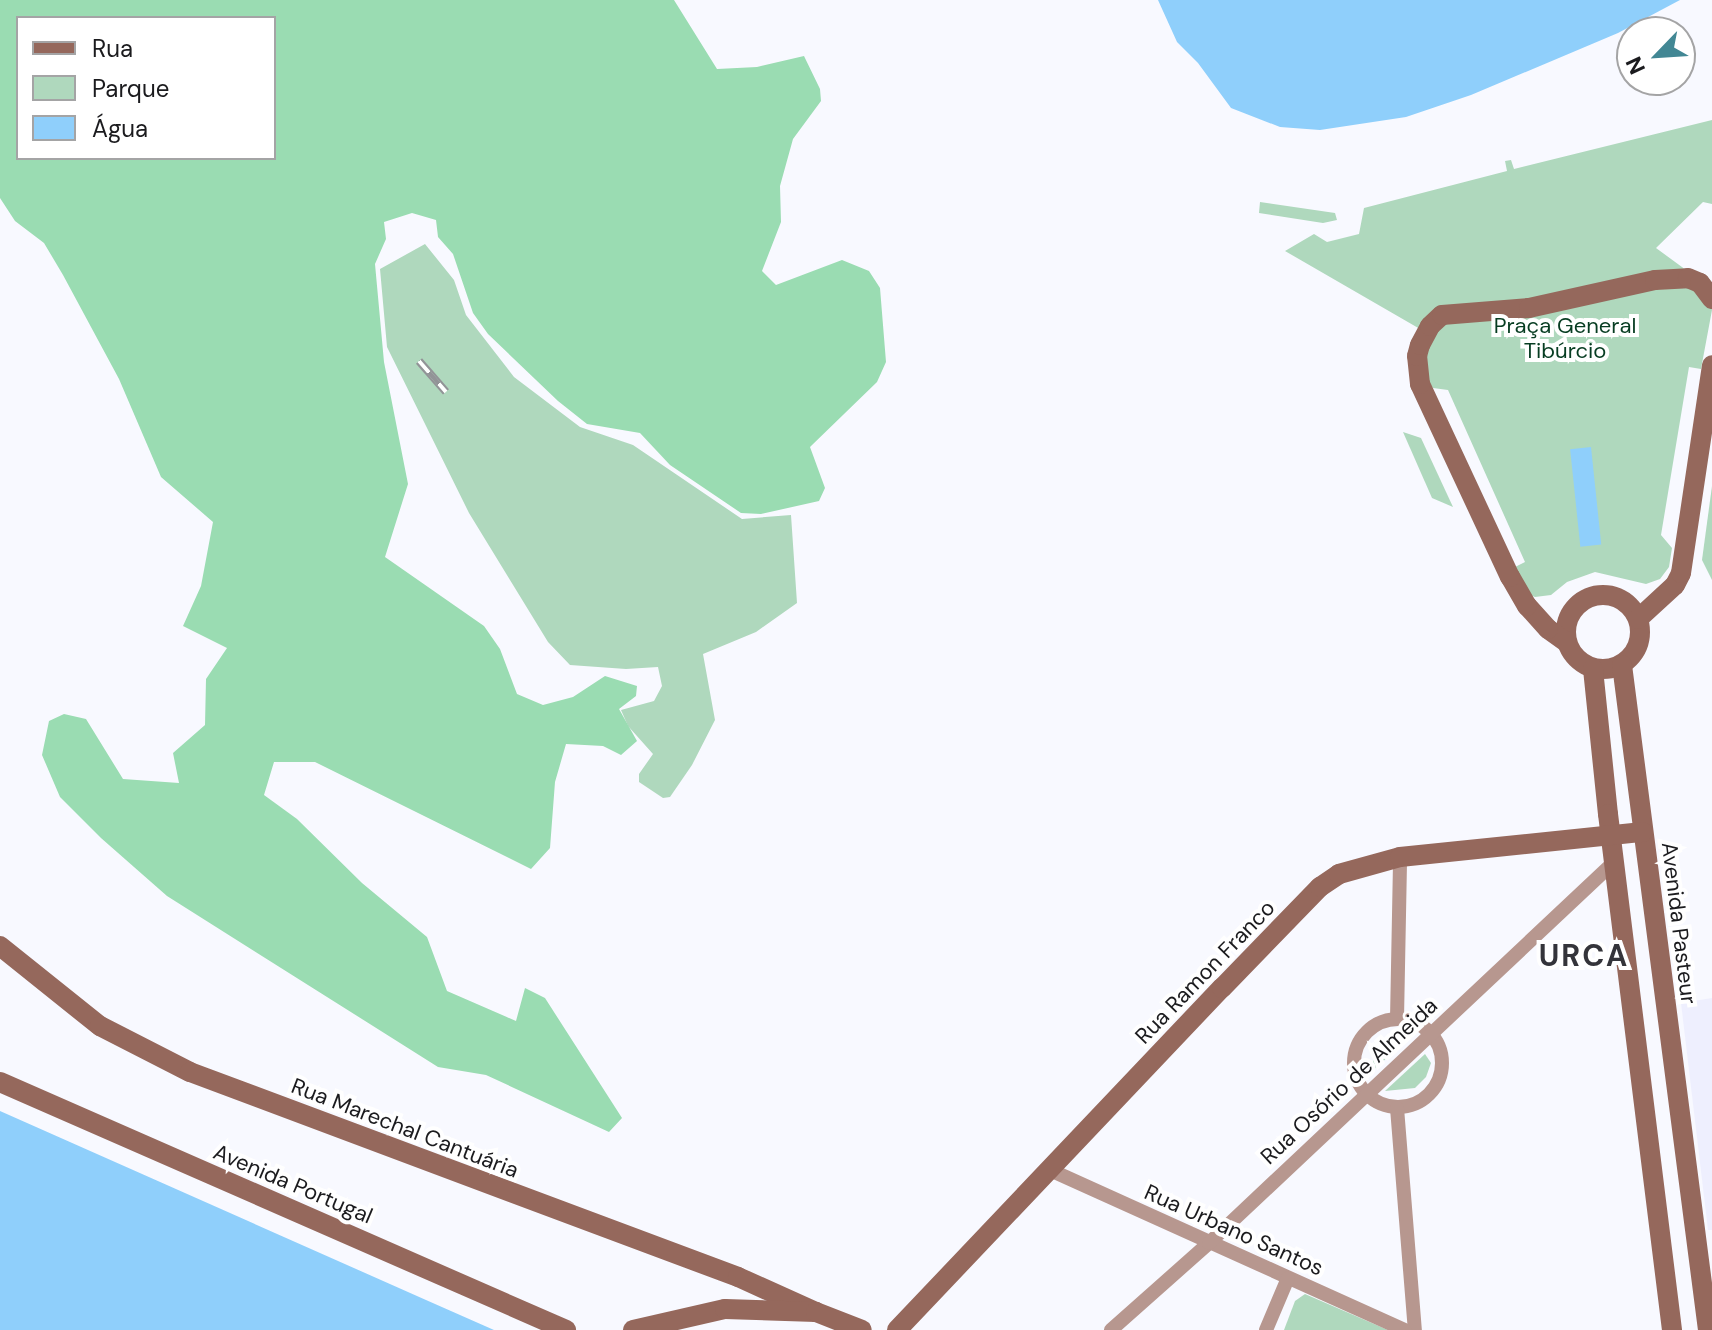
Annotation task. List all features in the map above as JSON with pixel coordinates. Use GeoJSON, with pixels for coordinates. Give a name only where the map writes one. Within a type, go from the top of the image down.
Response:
{"type":"FeatureCollection","features":[{"type":"Feature","properties":{"kind":"street"},"geometry":{"type":"LineString","coordinates":[[1566,642],[1568,617],[1575,606],[1597,595],[1622,600],[1638,619],[1638,644],[1622,665],[1593,669],[1576,659],[1566,642],[1527,606],[1510,577],[1420,384],[1417,356],[1420,345],[1434,320],[1442,315],[1529,308],[1655,280],[1688,278],[1700,283],[1712,299]]}},
{"type":"Feature","properties":{"kind":"street"},"geometry":{"type":"LineString","coordinates":[[1638,619],[1675,585],[1681,573],[1712,365]]}},
{"type":"Feature","properties":{"kind":"street","name":"Avenida Pasteur"},"geometry":{"type":"LineString","coordinates":[[1622,665],[1708,1330]]}},
{"type":"Feature","properties":{"kind":"street"},"geometry":{"type":"LineString","coordinates":[[1593,669],[1672,1330]]}},
{"type":"Feature","properties":{"kind":"street","name":"Rua Ramon Franco"},"geometry":{"type":"LineString","coordinates":[[897,1330],[1320,887],[1358,866],[1400,857],[1643,832]]}},
{"type":"Feature","properties":{"kind":"street"},"geometry":{"type":"LineString","coordinates":[[1397,1019],[1400,857]]}},
{"type":"Feature","properties":{"kind":"street","name":"Rua Osório de Almeida"},"geometry":{"type":"LineString","coordinates":[[1111,1330],[1209,1243],[1614,862]]}},
{"type":"Feature","properties":{"kind":"street","name":"Rua Marechal Cantuária"},"geometry":{"type":"LineString","coordinates":[[0,946],[100,1026],[178,1067],[738,1277],[816,1312]]}},
{"type":"Feature","properties":{"kind":"street"},"geometry":{"type":"LineString","coordinates":[[1397,1019],[1416,1022],[1431,1034],[1443,1061],[1435,1088],[1425,1099],[1397,1108],[1380,1104],[1366,1093],[1355,1071],[1357,1046],[1373,1026],[1397,1019]]}},
{"type":"Feature","properties":{"kind":"street"},"geometry":{"type":"LineString","coordinates":[[1636,1037],[1669,1032]]}},
{"type":"Feature","properties":{"kind":"street","name":"Avenida Portugal"},"geometry":{"type":"LineString","coordinates":[[0,1082],[566,1330]]}},
{"type":"Feature","properties":{"kind":"street"},"geometry":{"type":"LineString","coordinates":[[1397,1108],[1415,1330]]}},
{"type":"Feature","properties":{"kind":"street","name":"Rua Urbano Santos"},"geometry":{"type":"LineString","coordinates":[[1048,1169],[1404,1330]]}},
{"type":"Feature","properties":{"kind":"street"},"geometry":{"type":"LineString","coordinates":[[725,1309],[738,1277]]}},
{"type":"Feature","properties":{"kind":"street"},"geometry":{"type":"LineString","coordinates":[[1266,1330],[1288,1278]]}},
{"type":"Feature","properties":{"kind":"street"},"geometry":{"type":"LineString","coordinates":[[633,1330],[725,1309],[816,1312],[862,1330]]}},
{"type":"Feature","properties":{"kind":"shaded area"},"geometry":{"type":"Polygon","coordinates":[[[1712,998],[1712,1230],[1708,1230],[1681,1003],[1712,998]]]}},
{"type":"Feature","properties":{"kind":"green space"},"geometry":{"type":"Polygon","coordinates":[[[0,0],[674,0],[717,69],[757,67],[804,56],[820,89],[821,101],[793,139],[780,186],[781,222],[762,271],[776,285],[842,260],[869,271],[880,288],[886,362],[877,382],[810,447],[825,488],[819,501],[761,514],[741,513],[670,465],[640,433],[587,424],[558,401],[488,334],[473,313],[453,254],[438,237],[436,220],[412,213],[384,222],[386,239],[375,264],[384,362],[408,484],[385,557],[484,626],[500,649],[517,694],[543,705],[573,697],[605,676],[637,686],[636,696],[619,709],[637,741],[621,755],[603,746],[566,744],[555,782],[550,848],[531,869],[315,762],[274,762],[264,795],[297,819],[362,883],[427,937],[447,991],[516,1021],[525,988],[545,998],[622,1118],[609,1132],[486,1075],[438,1067],[167,896],[60,797],[42,755],[49,721],[64,714],[86,719],[123,779],[179,783],[173,753],[205,725],[206,679],[227,648],[183,626],[201,586],[213,522],[161,477],[119,379],[63,275],[44,243],[15,221],[0,198],[0,0]]]}},
{"type":"Feature","properties":{"kind":"green space","name":"Praça General Tibúrcio"},"geometry":{"type":"Polygon","coordinates":[[[1712,120],[1712,204],[1703,202],[1656,248],[1712,289],[1712,310],[1701,369],[1689,367],[1661,535],[1672,548],[1669,567],[1660,579],[1646,584],[1595,572],[1567,582],[1551,595],[1535,597],[1526,593],[1515,567],[1525,562],[1448,390],[1433,388],[1428,382],[1420,329],[1285,251],[1314,234],[1327,242],[1359,234],[1364,208],[1507,171],[1505,161],[1511,160],[1514,169],[1712,120]]]}},
{"type":"Feature","properties":{"kind":"green space"},"geometry":{"type":"Polygon","coordinates":[[[1260,202],[1335,213],[1337,220],[1323,223],[1259,213],[1260,202]]]}},
{"type":"Feature","properties":{"kind":"green space"},"geometry":{"type":"Polygon","coordinates":[[[425,244],[454,280],[466,315],[514,377],[580,427],[633,445],[742,519],[791,515],[797,603],[756,632],[703,654],[715,720],[692,765],[670,797],[663,798],[639,782],[639,774],[653,754],[628,726],[621,710],[654,701],[662,686],[658,667],[626,669],[570,665],[548,642],[469,513],[387,347],[380,269],[425,244]]]}},
{"type":"Feature","properties":{"kind":"green space"},"geometry":{"type":"Polygon","coordinates":[[[1403,432],[1421,438],[1453,507],[1432,498],[1403,432]]]}},
{"type":"Feature","properties":{"kind":"green space"},"geometry":{"type":"Polygon","coordinates":[[[1712,486],[1712,580],[1702,560],[1712,486]]]}},
{"type":"Feature","properties":{"kind":"green space"},"geometry":{"type":"Polygon","coordinates":[[[1403,1030],[1411,1036],[1369,1074],[1378,1045],[1403,1030]]]}},
{"type":"Feature","properties":{"kind":"green space"},"geometry":{"type":"Polygon","coordinates":[[[1425,1054],[1431,1063],[1426,1077],[1415,1088],[1385,1091],[1425,1054]]]}},
{"type":"Feature","properties":{"kind":"green space"},"geometry":{"type":"Polygon","coordinates":[[[1305,1294],[1388,1330],[1284,1330],[1295,1301],[1305,1294]]]}},
{"type":"Feature","properties":{"kind":"water"},"geometry":{"type":"Polygon","coordinates":[[[1158,0],[1680,0],[1650,16],[1616,16],[1616,34],[1471,95],[1406,117],[1320,130],[1280,127],[1231,108],[1198,63],[1177,42],[1158,0]]]}},
{"type":"Feature","properties":{"kind":"water"},"geometry":{"type":"Polygon","coordinates":[[[1591,447],[1601,544],[1580,547],[1570,449],[1591,447]]]}},
{"type":"Feature","properties":{"kind":"water"},"geometry":{"type":"Polygon","coordinates":[[[0,1111],[426,1300],[494,1330],[0,1330],[0,1111]]]}},
{"type":"Feature","properties":{"kind":"railway"},"geometry":{"type":"LineString","coordinates":[[419,361],[446,392]]}},
{"type":"Feature","properties":{"kind":"district","name":"URCA"},"geometry":{"type":"Point","coordinates":[1584,956]}}]}
